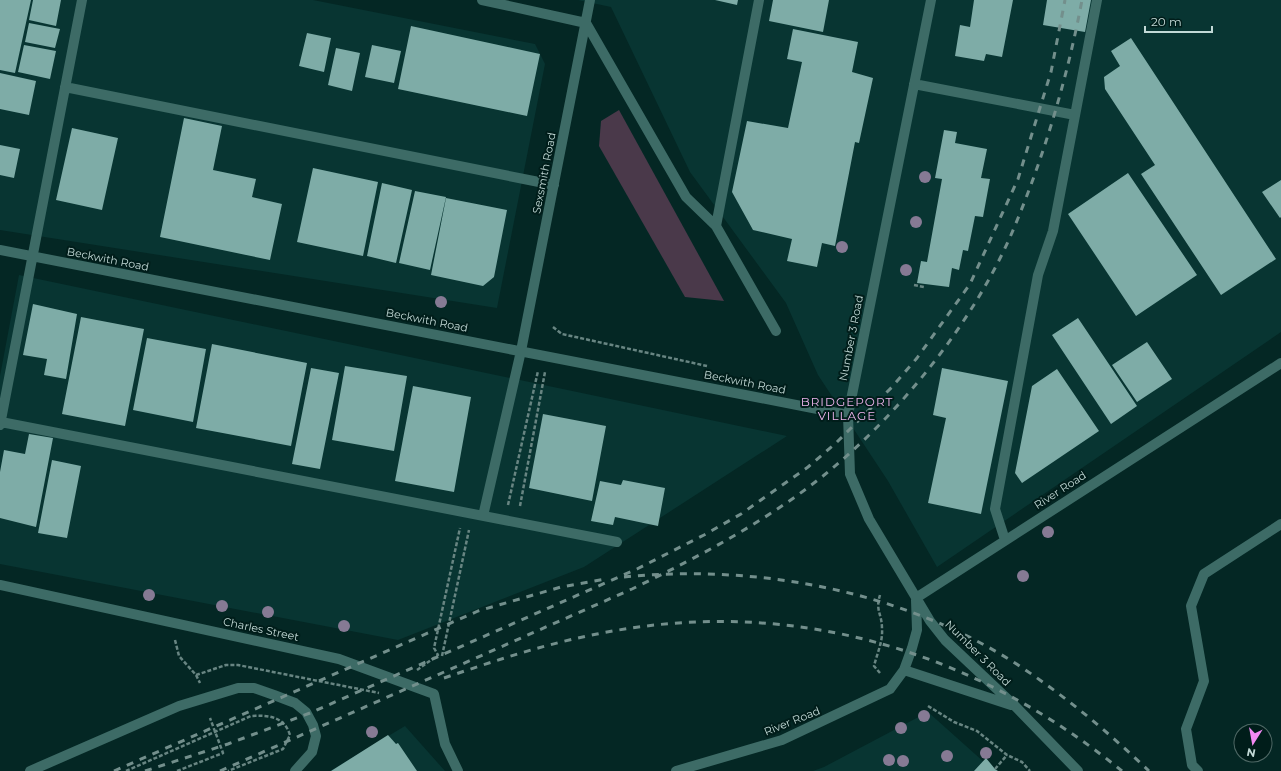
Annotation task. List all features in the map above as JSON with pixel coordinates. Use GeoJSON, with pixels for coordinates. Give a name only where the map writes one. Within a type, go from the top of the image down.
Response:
{"type":"FeatureCollection","features":[{"type":"Feature","properties":{"kind":"street"},"geometry":{"type":"LineString","coordinates":[[82,0],[0,423],[617,542]]}},
{"type":"Feature","properties":{"kind":"street"},"geometry":{"type":"LineString","coordinates":[[482,0],[586,22],[686,197],[716,226],[776,331]]}},
{"type":"Feature","properties":{"kind":"street","name":"Sexsmith Road"},"geometry":{"type":"LineString","coordinates":[[483,516],[521,351],[590,0]]}},
{"type":"Feature","properties":{"kind":"street"},"geometry":{"type":"LineString","coordinates":[[716,226],[759,0]]}},
{"type":"Feature","properties":{"kind":"street","name":"Number 3 Road"},"geometry":{"type":"LineString","coordinates":[[931,0],[848,415],[850,474],[869,519],[930,621],[945,640],[1015,706],[1078,771]]}},
{"type":"Feature","properties":{"kind":"street"},"geometry":{"type":"LineString","coordinates":[[1005,540],[995,509],[1038,275],[1053,231],[1097,0]]}},
{"type":"Feature","properties":{"kind":"street"},"geometry":{"type":"LineString","coordinates":[[914,84],[1075,115]]}},
{"type":"Feature","properties":{"kind":"street"},"geometry":{"type":"LineString","coordinates":[[65,87],[554,185]]}},
{"type":"Feature","properties":{"kind":"street","name":"Beckwith Road"},"geometry":{"type":"LineString","coordinates":[[0,250],[848,415]]}},
{"type":"Feature","properties":{"kind":"street","name":"River Road"},"geometry":{"type":"LineString","coordinates":[[676,771],[782,740],[890,689],[898,681],[904,670],[917,630],[916,598],[1281,364]]}},
{"type":"Feature","properties":{"kind":"street"},"geometry":{"type":"LineString","coordinates":[[1198,771],[1192,765],[1186,729],[1204,681],[1191,606],[1204,574],[1281,524]]}},
{"type":"Feature","properties":{"kind":"street","name":"Charles Street"},"geometry":{"type":"LineString","coordinates":[[0,585],[339,659],[434,694],[445,744],[458,771]]}},
{"type":"Feature","properties":{"kind":"street"},"geometry":{"type":"LineString","coordinates":[[904,670],[1015,706]]}},
{"type":"Feature","properties":{"kind":"street"},"geometry":{"type":"LineString","coordinates":[[30,771],[179,706],[238,688],[254,688],[274,695],[295,703],[306,712],[313,725],[316,736],[312,752],[295,771]]}},
{"type":"Feature","properties":{"kind":"path"},"geometry":{"type":"LineString","coordinates":[[914,285],[924,287]]}},
{"type":"Feature","properties":{"kind":"path"},"geometry":{"type":"LineString","coordinates":[[553,327],[562,334],[707,366]]}},
{"type":"Feature","properties":{"kind":"path"},"geometry":{"type":"LineString","coordinates":[[505,520],[538,370]]}},
{"type":"Feature","properties":{"kind":"path"},"geometry":{"type":"LineString","coordinates":[[517,522],[545,372]]}},
{"type":"Feature","properties":{"kind":"path"},"geometry":{"type":"LineString","coordinates":[[438,655],[434,648],[461,525]]}},
{"type":"Feature","properties":{"kind":"path"},"geometry":{"type":"LineString","coordinates":[[442,656],[469,529],[476,528]]}},
{"type":"Feature","properties":{"kind":"path"},"geometry":{"type":"LineString","coordinates":[[880,595],[876,605],[882,620],[882,631],[874,666],[880,673]]}},
{"type":"Feature","properties":{"kind":"path"},"geometry":{"type":"LineString","coordinates":[[171,622],[179,656],[196,674],[201,687]]}},
{"type":"Feature","properties":{"kind":"path"},"geometry":{"type":"LineString","coordinates":[[196,674],[226,665],[238,665],[383,694]]}},
{"type":"Feature","properties":{"kind":"path"},"geometry":{"type":"LineString","coordinates":[[928,706],[954,722],[977,731],[1007,755],[1022,762],[1030,771]]}},
{"type":"Feature","properties":{"kind":"path"},"geometry":{"type":"LineString","coordinates":[[126,771],[251,716],[271,715],[288,728],[290,735],[283,749],[228,771]]}},
{"type":"Feature","properties":{"kind":"path"},"geometry":{"type":"LineString","coordinates":[[177,771],[223,753],[210,718]]}},
{"type":"Feature","properties":{"kind":"path"},"geometry":{"type":"LineString","coordinates":[[996,769],[1007,755]]}},
{"type":"Feature","properties":{"kind":"shaded area"},"geometry":{"type":"Polygon","coordinates":[[[0,0],[313,0],[535,44],[545,64],[497,308],[0,230],[0,0]]]}},
{"type":"Feature","properties":{"kind":"shaded area"},"geometry":{"type":"Polygon","coordinates":[[[578,0],[1281,0],[1281,332],[937,567],[888,481],[818,375],[786,303],[690,172],[611,7],[578,0]]]}},
{"type":"Feature","properties":{"kind":"shaded area"},"geometry":{"type":"Polygon","coordinates":[[[619,110],[724,301],[685,297],[599,146],[601,121],[619,110]]]}},
{"type":"Feature","properties":{"kind":"shaded area"},"geometry":{"type":"Polygon","coordinates":[[[19,275],[787,436],[584,567],[398,640],[0,564],[0,376],[19,275]]]}},
{"type":"Feature","properties":{"kind":"shaded area"},"geometry":{"type":"Polygon","coordinates":[[[928,712],[994,771],[813,771],[824,767],[928,712]]]}},
{"type":"Feature","properties":{"kind":"shaded area"},"geometry":{"type":"Polygon","coordinates":[[[405,726],[445,771],[330,771],[405,726]]]}},
{"type":"Feature","properties":{"kind":"building"},"geometry":{"type":"Polygon","coordinates":[[[0,0],[31,0],[15,73],[0,70],[0,0]]]}},
{"type":"Feature","properties":{"kind":"building"},"geometry":{"type":"Polygon","coordinates":[[[33,0],[61,0],[56,26],[29,20],[33,0]]]}},
{"type":"Feature","properties":{"kind":"building"},"geometry":{"type":"Polygon","coordinates":[[[715,0],[738,0],[737,5],[715,0]]]}},
{"type":"Feature","properties":{"kind":"building"},"geometry":{"type":"Polygon","coordinates":[[[773,0],[829,0],[823,32],[769,21],[773,0]]]}},
{"type":"Feature","properties":{"kind":"building"},"geometry":{"type":"Polygon","coordinates":[[[974,0],[1013,0],[1002,57],[986,54],[984,61],[955,56],[960,25],[970,27],[974,0]]]}},
{"type":"Feature","properties":{"kind":"building"},"geometry":{"type":"Polygon","coordinates":[[[1047,0],[1091,0],[1085,32],[1043,25],[1047,0]]]}},
{"type":"Feature","properties":{"kind":"building"},"geometry":{"type":"Polygon","coordinates":[[[29,23],[60,29],[55,48],[25,42],[29,23]]]}},
{"type":"Feature","properties":{"kind":"building"},"geometry":{"type":"Polygon","coordinates":[[[411,26],[540,54],[527,116],[398,89],[411,26]]]}},
{"type":"Feature","properties":{"kind":"building"},"geometry":{"type":"Polygon","coordinates":[[[793,29],[858,42],[852,72],[873,78],[859,143],[855,142],[835,246],[822,243],[817,267],[787,261],[792,239],[753,230],[732,192],[747,121],[788,128],[802,62],[787,59],[793,29]]]}},
{"type":"Feature","properties":{"kind":"building"},"geometry":{"type":"Polygon","coordinates":[[[307,33],[331,38],[324,72],[299,66],[307,33]]]}},
{"type":"Feature","properties":{"kind":"building"},"geometry":{"type":"Polygon","coordinates":[[[1131,38],[1276,259],[1221,295],[1141,174],[1155,165],[1105,89],[1104,77],[1120,66],[1111,51],[1131,38]]]}},
{"type":"Feature","properties":{"kind":"building"},"geometry":{"type":"Polygon","coordinates":[[[24,45],[56,51],[50,79],[18,72],[24,45]]]}},
{"type":"Feature","properties":{"kind":"building"},"geometry":{"type":"Polygon","coordinates":[[[372,45],[401,51],[394,83],[365,77],[372,45]]]}},
{"type":"Feature","properties":{"kind":"building"},"geometry":{"type":"Polygon","coordinates":[[[336,48],[360,53],[352,91],[328,85],[336,48]]]}},
{"type":"Feature","properties":{"kind":"building"},"geometry":{"type":"Polygon","coordinates":[[[0,73],[36,81],[29,115],[0,109],[0,73]]]}},
{"type":"Feature","properties":{"kind":"building"},"geometry":{"type":"Polygon","coordinates":[[[184,118],[222,126],[213,170],[256,179],[252,197],[282,204],[270,260],[160,237],[184,118]]]}},
{"type":"Feature","properties":{"kind":"building"},"geometry":{"type":"Polygon","coordinates":[[[72,128],[118,138],[102,210],[56,200],[72,128]]]}},
{"type":"Feature","properties":{"kind":"building"},"geometry":{"type":"Polygon","coordinates":[[[944,130],[957,132],[955,143],[987,149],[981,178],[990,179],[983,217],[975,216],[968,251],[963,250],[959,270],[952,268],[949,287],[917,283],[921,261],[927,262],[942,179],[935,178],[944,130]]]}},
{"type":"Feature","properties":{"kind":"building"},"geometry":{"type":"Polygon","coordinates":[[[0,145],[20,149],[14,178],[0,175],[0,145]]]}},
{"type":"Feature","properties":{"kind":"building"},"geometry":{"type":"Polygon","coordinates":[[[313,168],[378,182],[363,256],[297,242],[313,168]]]}},
{"type":"Feature","properties":{"kind":"building"},"geometry":{"type":"Polygon","coordinates":[[[1128,173],[1197,275],[1136,316],[1068,214],[1128,173]]]}},
{"type":"Feature","properties":{"kind":"building"},"geometry":{"type":"Polygon","coordinates":[[[1281,180],[1281,217],[1280,218],[1262,192],[1281,180]]]}},
{"type":"Feature","properties":{"kind":"building"},"geometry":{"type":"Polygon","coordinates":[[[382,183],[412,190],[396,263],[367,256],[382,183]]]}},
{"type":"Feature","properties":{"kind":"building"},"geometry":{"type":"Polygon","coordinates":[[[415,191],[446,197],[430,270],[399,263],[415,191]]]}},
{"type":"Feature","properties":{"kind":"building"},"geometry":{"type":"Polygon","coordinates":[[[446,198],[507,210],[494,277],[483,286],[431,275],[446,198]]]}},
{"type":"Feature","properties":{"kind":"building"},"geometry":{"type":"Polygon","coordinates":[[[33,304],[77,314],[66,379],[44,375],[47,359],[23,355],[33,304]]]}},
{"type":"Feature","properties":{"kind":"building"},"geometry":{"type":"Polygon","coordinates":[[[81,317],[144,329],[125,426],[62,414],[81,317]]]}},
{"type":"Feature","properties":{"kind":"building"},"geometry":{"type":"Polygon","coordinates":[[[1078,318],[1137,406],[1111,424],[1052,335],[1078,318]]]}},
{"type":"Feature","properties":{"kind":"building"},"geometry":{"type":"Polygon","coordinates":[[[147,338],[206,349],[193,422],[133,410],[147,338]]]}},
{"type":"Feature","properties":{"kind":"building"},"geometry":{"type":"Polygon","coordinates":[[[1147,342],[1172,379],[1137,402],[1112,365],[1147,342]]]}},
{"type":"Feature","properties":{"kind":"building"},"geometry":{"type":"Polygon","coordinates":[[[212,344],[307,363],[291,446],[196,428],[212,344]]]}},
{"type":"Feature","properties":{"kind":"building"},"geometry":{"type":"Polygon","coordinates":[[[345,366],[407,376],[394,451],[332,440],[345,366]]]}},
{"type":"Feature","properties":{"kind":"building"},"geometry":{"type":"Polygon","coordinates":[[[311,368],[339,373],[320,469],[292,464],[311,368]]]}},
{"type":"Feature","properties":{"kind":"building"},"geometry":{"type":"Polygon","coordinates":[[[942,368],[1008,381],[981,514],[928,503],[946,418],[933,415],[942,368]]]}},
{"type":"Feature","properties":{"kind":"building"},"geometry":{"type":"Polygon","coordinates":[[[1057,369],[1099,431],[1022,483],[1015,473],[1032,386],[1057,369]]]}},
{"type":"Feature","properties":{"kind":"building"},"geometry":{"type":"Polygon","coordinates":[[[413,386],[471,397],[454,492],[395,481],[413,386]]]}},
{"type":"Feature","properties":{"kind":"building"},"geometry":{"type":"Polygon","coordinates":[[[543,414],[606,426],[592,501],[529,488],[543,414]]]}},
{"type":"Feature","properties":{"kind":"building"},"geometry":{"type":"Polygon","coordinates":[[[29,434],[53,438],[36,527],[0,518],[0,472],[4,450],[25,454],[29,434]]]}},
{"type":"Feature","properties":{"kind":"building"},"geometry":{"type":"Polygon","coordinates":[[[52,460],[81,466],[67,538],[38,533],[52,460]]]}},
{"type":"Feature","properties":{"kind":"building"},"geometry":{"type":"Polygon","coordinates":[[[623,480],[665,488],[658,526],[615,517],[613,525],[591,521],[600,481],[621,485],[623,480]]]}},
{"type":"Feature","properties":{"kind":"building"},"geometry":{"type":"Polygon","coordinates":[[[388,735],[396,744],[398,743],[417,771],[331,771],[388,735]]]}},
{"type":"Feature","properties":{"kind":"building"},"geometry":{"type":"Polygon","coordinates":[[[986,758],[998,771],[974,771],[986,758]]]}},
{"type":"Feature","properties":{"kind":"railway"},"geometry":{"type":"LineString","coordinates":[[145,771],[228,744],[310,713],[637,569],[704,535],[741,514],[808,467],[836,443],[892,387],[917,358],[970,284],[1018,179],[1051,72],[1065,0]]}},
{"type":"Feature","properties":{"kind":"railway"},"geometry":{"type":"LineString","coordinates":[[220,771],[657,577],[707,551],[755,523],[801,493],[851,452],[906,396],[931,366],[976,302],[995,268],[1023,207],[1044,149],[1069,60],[1082,0]]}},
{"type":"Feature","properties":{"kind":"railway"},"geometry":{"type":"LineString","coordinates":[[624,577],[674,574],[725,575],[776,579],[826,588],[876,600],[924,617],[971,638],[1033,675],[1085,714],[1149,771]]}},
{"type":"Feature","properties":{"kind":"railway"},"geometry":{"type":"LineString","coordinates":[[114,771],[478,611],[561,587],[606,579]]}},
{"type":"Feature","properties":{"kind":"railway"},"geometry":{"type":"LineString","coordinates":[[444,678],[501,659],[558,643],[597,634],[669,624],[739,622],[808,628],[875,642],[941,664],[1004,693],[1064,728],[1122,771]]}},
{"type":"Feature","properties":{"kind":"district","name":"BRIDGEPORT VILLAGE"},"geometry":{"type":"Point","coordinates":[847,409]}}]}
